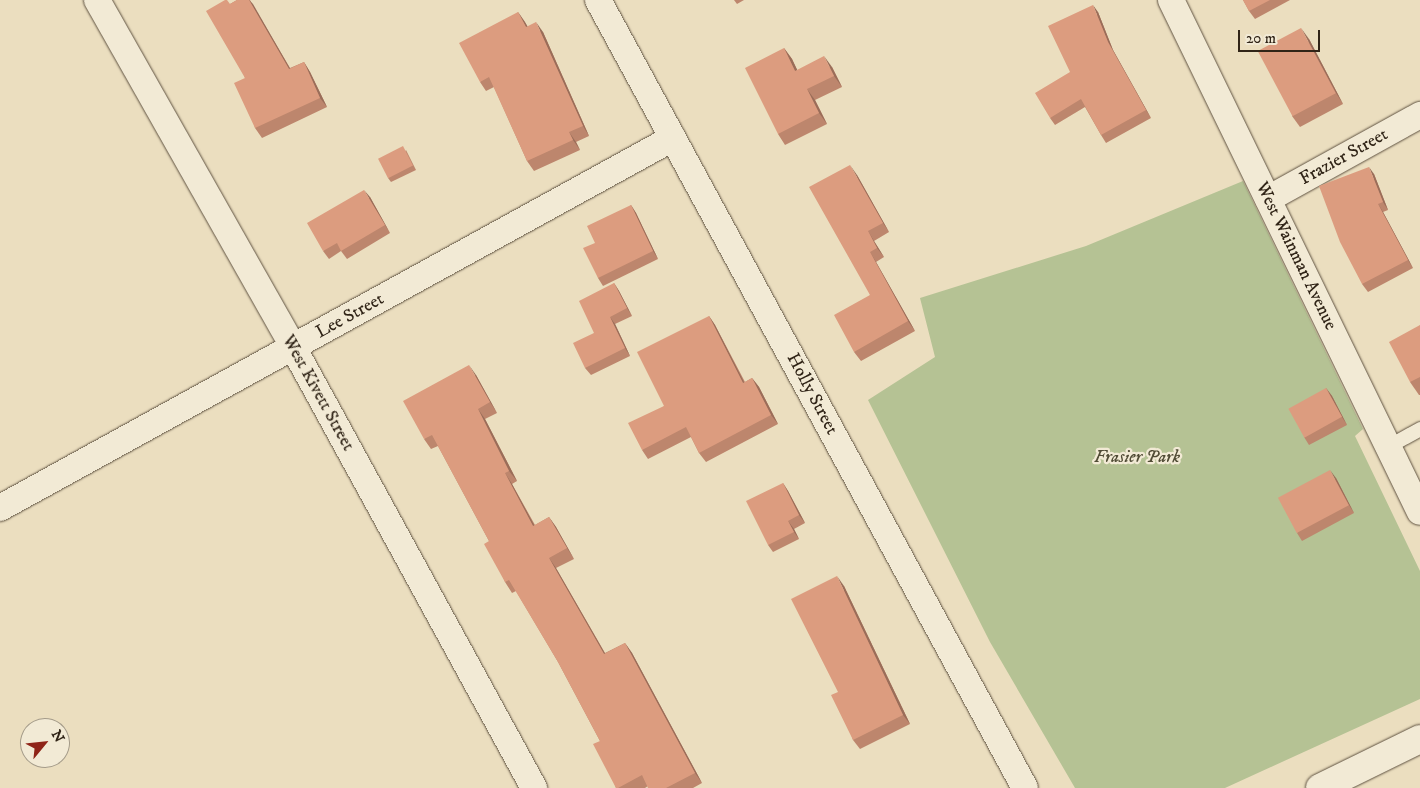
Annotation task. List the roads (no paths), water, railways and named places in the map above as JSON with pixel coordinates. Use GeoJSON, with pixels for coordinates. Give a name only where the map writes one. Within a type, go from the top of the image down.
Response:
{"type":"FeatureCollection","features":[{"type":"Feature","properties":{"kind":"main road"},"geometry":{"type":"LineString","coordinates":[[1320,788],[1420,739]]}},
{"type":"Feature","properties":{"kind":"street","name":"West Kivett Street"},"geometry":{"type":"LineString","coordinates":[[97,0],[293,347],[534,788]]}},
{"type":"Feature","properties":{"kind":"street","name":"Holly Street"},"geometry":{"type":"LineString","coordinates":[[598,0],[1025,788]]}},
{"type":"Feature","properties":{"kind":"street","name":"West Wainman Avenue"},"geometry":{"type":"LineString","coordinates":[[1171,0],[1420,512]]}},
{"type":"Feature","properties":{"kind":"street","name":"Frazier Street"},"geometry":{"type":"LineString","coordinates":[[1268,199],[1420,114]]}},
{"type":"Feature","properties":{"kind":"street","name":"Lee Street"},"geometry":{"type":"LineString","coordinates":[[0,508],[673,138]]}},
{"type":"Feature","properties":{"kind":"lane"},"geometry":{"type":"LineString","coordinates":[[1388,447],[1420,429]]}},
{"type":"Feature","properties":{"kind":"park label","name":"Frasier Park"},"geometry":{"type":"Point","coordinates":[1137,457]}}]}
